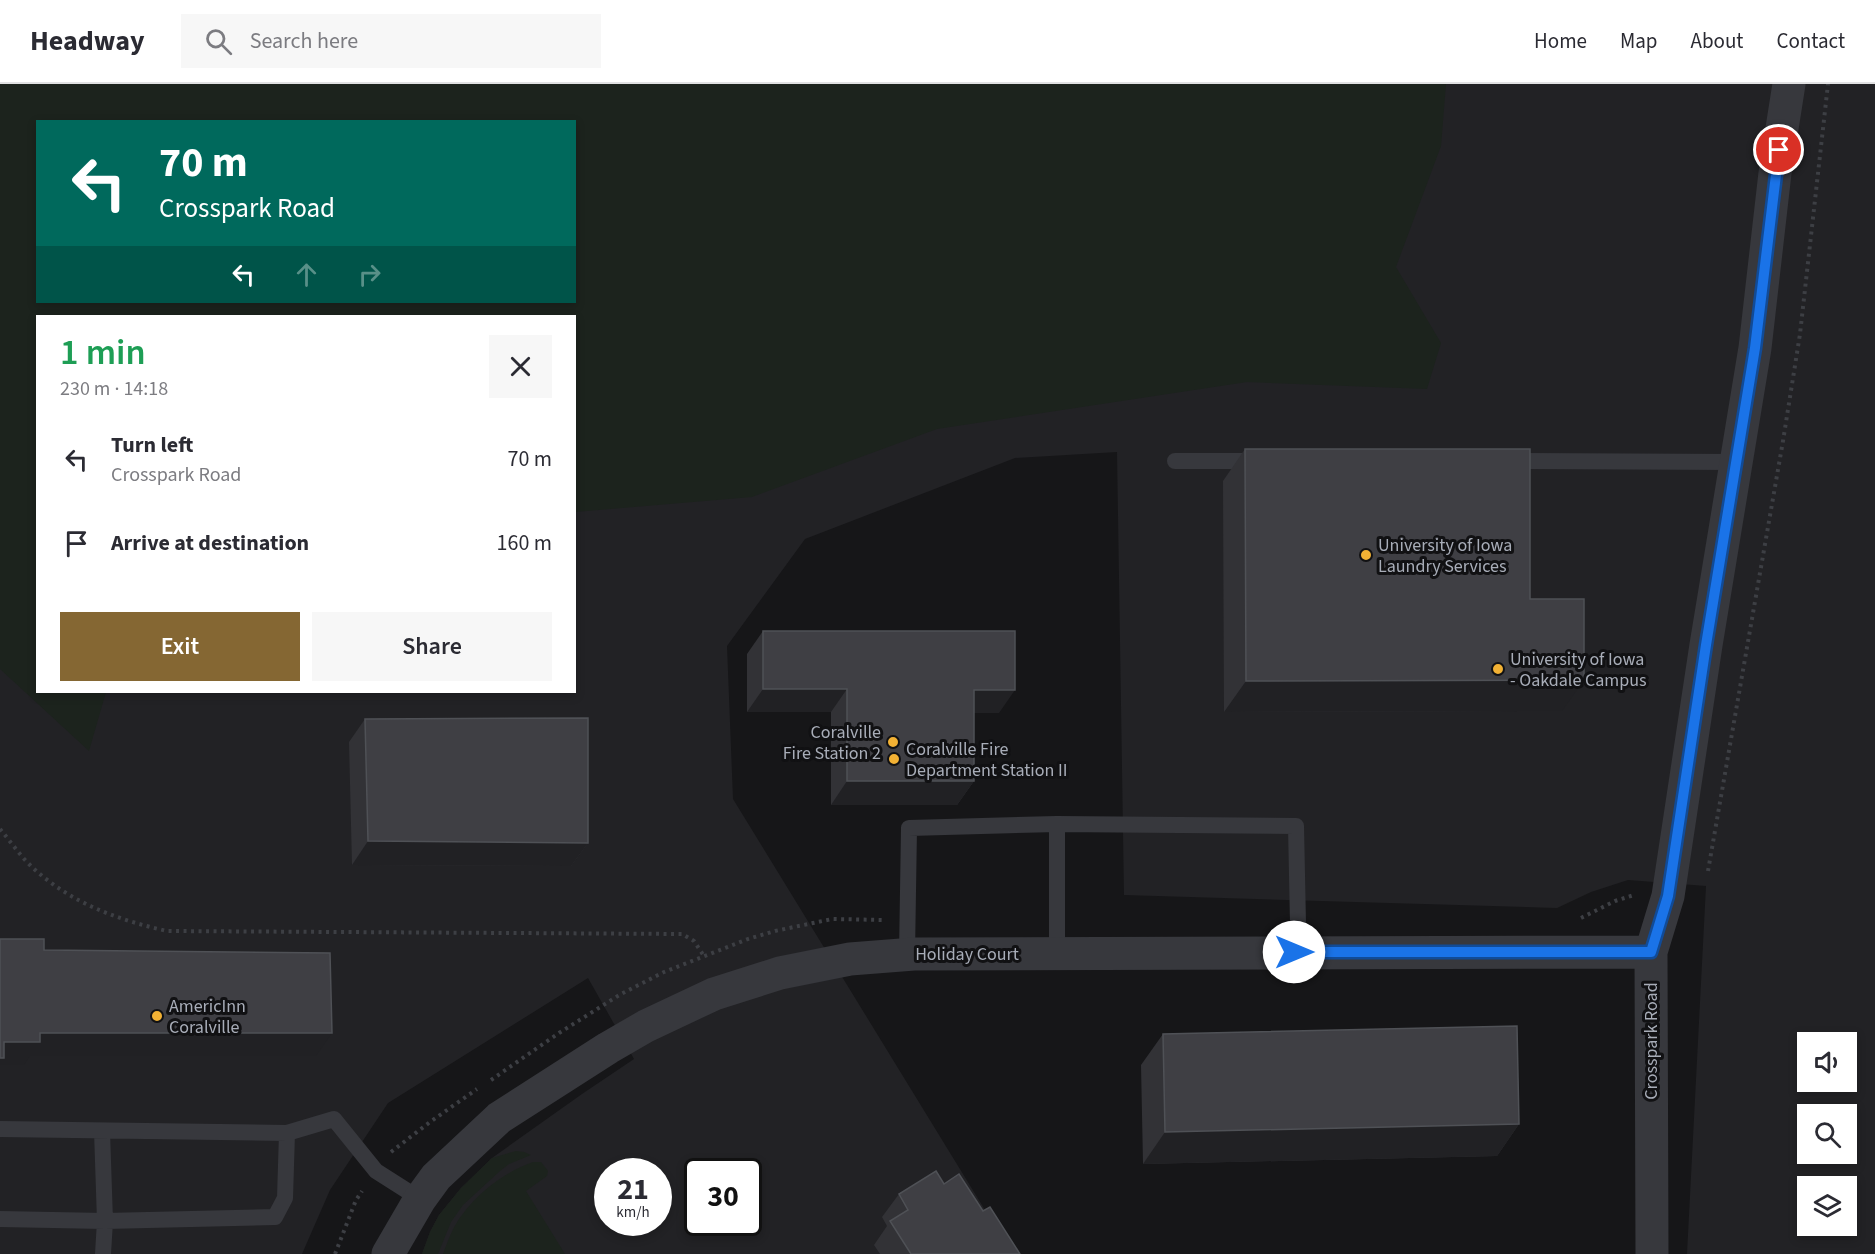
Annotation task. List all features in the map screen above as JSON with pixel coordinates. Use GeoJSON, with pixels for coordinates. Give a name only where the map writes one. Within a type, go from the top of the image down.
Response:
{"type":"FeatureCollection","features":[{"type":"Feature","properties":{"kind":"street","name":"Crosspark Road"},"geometry":{"type":"LineString","coordinates":[[1652,1254],[1651,952],[1668,896],[1706,645],[1755,348],[1775,172],[1789,84]]}},
{"type":"Feature","properties":{"kind":"street","name":"Holiday Court"},"geometry":{"type":"LineString","coordinates":[[388,1254],[420,1199],[436,1177],[499,1118],[646,1026],[714,994],[780,974],[850,959],[907,954],[1651,952]]}},
{"type":"Feature","properties":{"kind":"lane"},"geometry":{"type":"LineString","coordinates":[[1175,461],[1270,461]]}},
{"type":"Feature","properties":{"kind":"lane"},"geometry":{"type":"LineString","coordinates":[[1497,461],[1736,462]]}},
{"type":"Feature","properties":{"kind":"lane"},"geometry":{"type":"LineString","coordinates":[[907,954],[909,828],[1057,824],[1296,826],[1298,924],[1294,952]]}},
{"type":"Feature","properties":{"kind":"lane"},"geometry":{"type":"LineString","coordinates":[[1057,824],[1057,953]]}},
{"type":"Feature","properties":{"kind":"lane"},"geometry":{"type":"LineString","coordinates":[[0,1130],[287,1133],[334,1119],[376,1171],[420,1199]]}},
{"type":"Feature","properties":{"kind":"lane"},"geometry":{"type":"LineString","coordinates":[[102,1131],[105,1221],[103,1254]]}},
{"type":"Feature","properties":{"kind":"lane"},"geometry":{"type":"LineString","coordinates":[[0,1219],[105,1221],[275,1217],[285,1198],[287,1133]]}},
{"type":"Feature","properties":{"kind":"path"},"geometry":{"type":"LineString","coordinates":[[1705,878],[1709,867],[1798,346],[1828,84]]}},
{"type":"Feature","properties":{"kind":"path"},"geometry":{"type":"LineString","coordinates":[[0,829],[33,868],[62,890],[97,910],[132,923],[167,931],[682,934],[694,941],[704,956]]}},
{"type":"Feature","properties":{"kind":"shaded area","name":"University of Iowa - Oakdale Campus"},"geometry":{"type":"Polygon","coordinates":[[[0,84],[1875,84],[1875,1254],[1687,1254],[1706,886],[1628,880],[1591,892],[1557,908],[1124,895],[1117,452],[1015,458],[805,539],[727,646],[733,799],[1012,1254],[422,1254],[439,1215],[461,1188],[492,1158],[634,1059],[588,978],[388,1103],[330,1190],[302,1254],[0,1254],[0,84]]]}},
{"type":"Feature","properties":{"kind":"shaded area"},"geometry":{"type":"Polygon","coordinates":[[[0,84],[1446,84],[1441,146],[1396,267],[1441,343],[1427,389],[1247,382],[937,429],[752,497],[576,512],[576,315],[36,315],[36,693],[106,693],[89,751],[0,669],[0,84]]]}},
{"type":"Feature","properties":{"kind":"shaded area"},"geometry":{"type":"Polygon","coordinates":[[[516,1151],[531,1155],[509,1164],[463,1205],[451,1222],[438,1254],[422,1254],[439,1215],[461,1188],[492,1158],[516,1151]]]}},
{"type":"Feature","properties":{"kind":"shaded area"},"geometry":{"type":"Polygon","coordinates":[[[533,1162],[541,1162],[548,1171],[547,1176],[526,1191],[565,1254],[443,1254],[456,1224],[477,1198],[503,1177],[533,1162]]]}},
{"type":"Feature","properties":{"kind":"building","name":"University of Iowa Laundry Services"},"geometry":{"type":"Polygon","coordinates":[[[1245,449],[1530,449],[1530,599],[1584,599],[1584,680],[1246,681],[1245,449]]]}},
{"type":"Feature","properties":{"kind":"building","name":"Coralville Fire Department Station II"},"geometry":{"type":"Polygon","coordinates":[[[763,631],[1015,631],[1015,690],[974,690],[974,781],[847,781],[847,689],[763,689],[763,631]]]}},
{"type":"Feature","properties":{"kind":"building"},"geometry":{"type":"Polygon","coordinates":[[[588,718],[588,843],[368,841],[365,719],[588,718]]]}},
{"type":"Feature","properties":{"kind":"building","name":"AmericInn Coralville"},"geometry":{"type":"Polygon","coordinates":[[[0,939],[44,939],[44,950],[330,953],[332,1033],[40,1033],[40,1042],[4,1042],[4,1058],[0,1058],[0,939]]]}},
{"type":"Feature","properties":{"kind":"building"},"geometry":{"type":"Polygon","coordinates":[[[1517,1026],[1519,1124],[1165,1132],[1163,1034],[1517,1026]]]}},
{"type":"Feature","properties":{"kind":"building"},"geometry":{"type":"Polygon","coordinates":[[[936,1171],[944,1184],[959,1174],[983,1211],[990,1207],[1020,1254],[911,1254],[890,1221],[908,1210],[899,1194],[936,1171]]]}},
{"type":"Feature","properties":{"kind":"place","name":"University of Iowa Laundry Services"},"geometry":{"type":"Point","coordinates":[1366,555]}},
{"type":"Feature","properties":{"kind":"place","name":"University of Iowa - Oakdale Campus"},"geometry":{"type":"Point","coordinates":[1498,669]}},
{"type":"Feature","properties":{"kind":"place","name":"Coralville Fire Station 2"},"geometry":{"type":"Point","coordinates":[893,742]}},
{"type":"Feature","properties":{"kind":"place","name":"Coralville Fire Department Station II"},"geometry":{"type":"Point","coordinates":[894,759]}},
{"type":"Feature","properties":{"kind":"place","name":"AmericInn Coralville"},"geometry":{"type":"Point","coordinates":[157,1016]}},
{"type":"Feature","properties":{"kind":"route"},"geometry":{"type":"LineString","coordinates":[[1294,952],[1651,952],[1668,896],[1706,645],[1755,348],[1779,150]]}}]}
